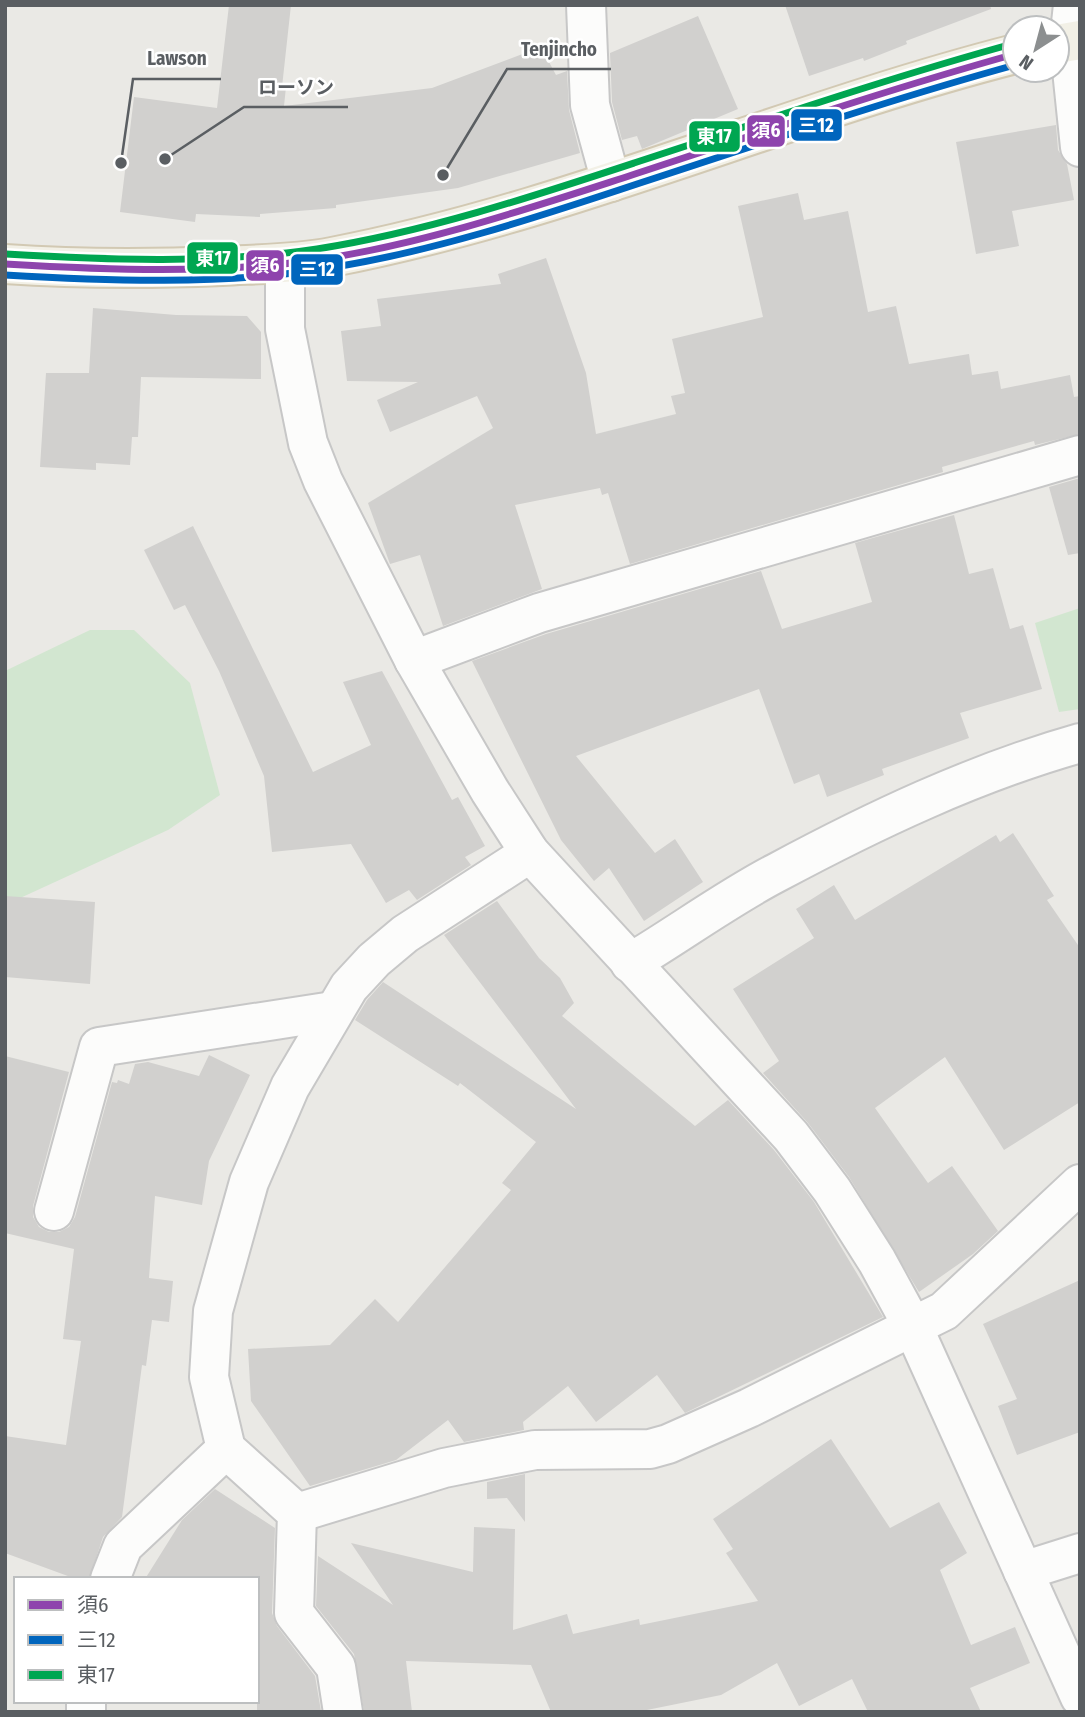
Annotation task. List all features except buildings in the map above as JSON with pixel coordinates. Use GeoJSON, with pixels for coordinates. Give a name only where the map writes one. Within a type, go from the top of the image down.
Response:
{"type":"FeatureCollection","features":[{"type":"Feature","properties":{"kind":"main road"},"geometry":{"type":"LineString","coordinates":[[5,264],[106,269],[285,263],[330,258],[446,231],[611,182],[824,109],[1001,58]]}},
{"type":"Feature","properties":{"kind":"street"},"geometry":{"type":"LineString","coordinates":[[586,5],[590,105],[611,182]]}},
{"type":"Feature","properties":{"kind":"street"},"geometry":{"type":"LineString","coordinates":[[1071,44],[1080,147]]}},
{"type":"Feature","properties":{"kind":"street"},"geometry":{"type":"LineString","coordinates":[[285,263],[285,329],[308,443],[323,481],[414,660],[490,791],[530,853],[790,1136],[832,1190],[877,1261],[913,1327],[1080,1697]]}},
{"type":"Feature","properties":{"kind":"street"},"geometry":{"type":"LineString","coordinates":[[414,660],[539,613],[1080,455]]}},
{"type":"Feature","properties":{"kind":"street"},"geometry":{"type":"LineString","coordinates":[[631,963],[786,867],[960,783],[1026,758],[1080,743]]}},
{"type":"Feature","properties":{"kind":"street"},"geometry":{"type":"LineString","coordinates":[[343,1712],[336,1667],[294,1613],[297,1513],[226,1449],[209,1377],[213,1311],[249,1182],[290,1087],[333,1011],[374,960],[405,934],[530,853]]}},
{"type":"Feature","properties":{"kind":"street"},"geometry":{"type":"LineString","coordinates":[[54,1211],[99,1047],[333,1011]]}},
{"type":"Feature","properties":{"kind":"street"},"geometry":{"type":"LineString","coordinates":[[297,1513],[444,1468],[535,1450],[650,1448],[668,1444],[944,1311],[1080,1184]]}},
{"type":"Feature","properties":{"kind":"street"},"geometry":{"type":"LineString","coordinates":[[111,1577],[122,1546],[226,1449]]}},
{"type":"Feature","properties":{"kind":"street"},"geometry":{"type":"LineString","coordinates":[[1023,1571],[1080,1553]]}},
{"type":"Feature","properties":{"kind":"green space"},"geometry":{"type":"Polygon","coordinates":[[[1080,608],[1080,709],[1059,712],[1035,623],[1080,608]]]}},
{"type":"Feature","properties":{"kind":"green space"},"geometry":{"type":"Polygon","coordinates":[[[90,630],[134,630],[190,683],[220,795],[168,830],[5,905],[5,671],[90,630]]]}},
{"type":"Feature","properties":{"kind":"transit line","name":"東17"},"geometry":{"type":"LineString","coordinates":[[6,254],[201,259],[279,254],[357,242],[517,201],[870,86],[1001,47]]}},
{"type":"Feature","properties":{"kind":"transit line","name":"須6"},"geometry":{"type":"LineString","coordinates":[[5,264],[200,269],[316,260],[397,245],[516,212],[871,97],[1001,58]]}},
{"type":"Feature","properties":{"kind":"transit line","name":"三12"},"geometry":{"type":"LineString","coordinates":[[5,275],[123,280],[245,278],[322,269],[402,254],[521,222],[873,107],[1001,69]]}},
{"type":"Feature","properties":{"kind":"place","name":"ローソン"},"geometry":{"type":"Point","coordinates":[165,159]}},
{"type":"Feature","properties":{"kind":"place","name":"Lawson"},"geometry":{"type":"Point","coordinates":[121,163]}},
{"type":"Feature","properties":{"kind":"place","name":"Tenjincho"},"geometry":{"type":"Point","coordinates":[443,175]}}]}
